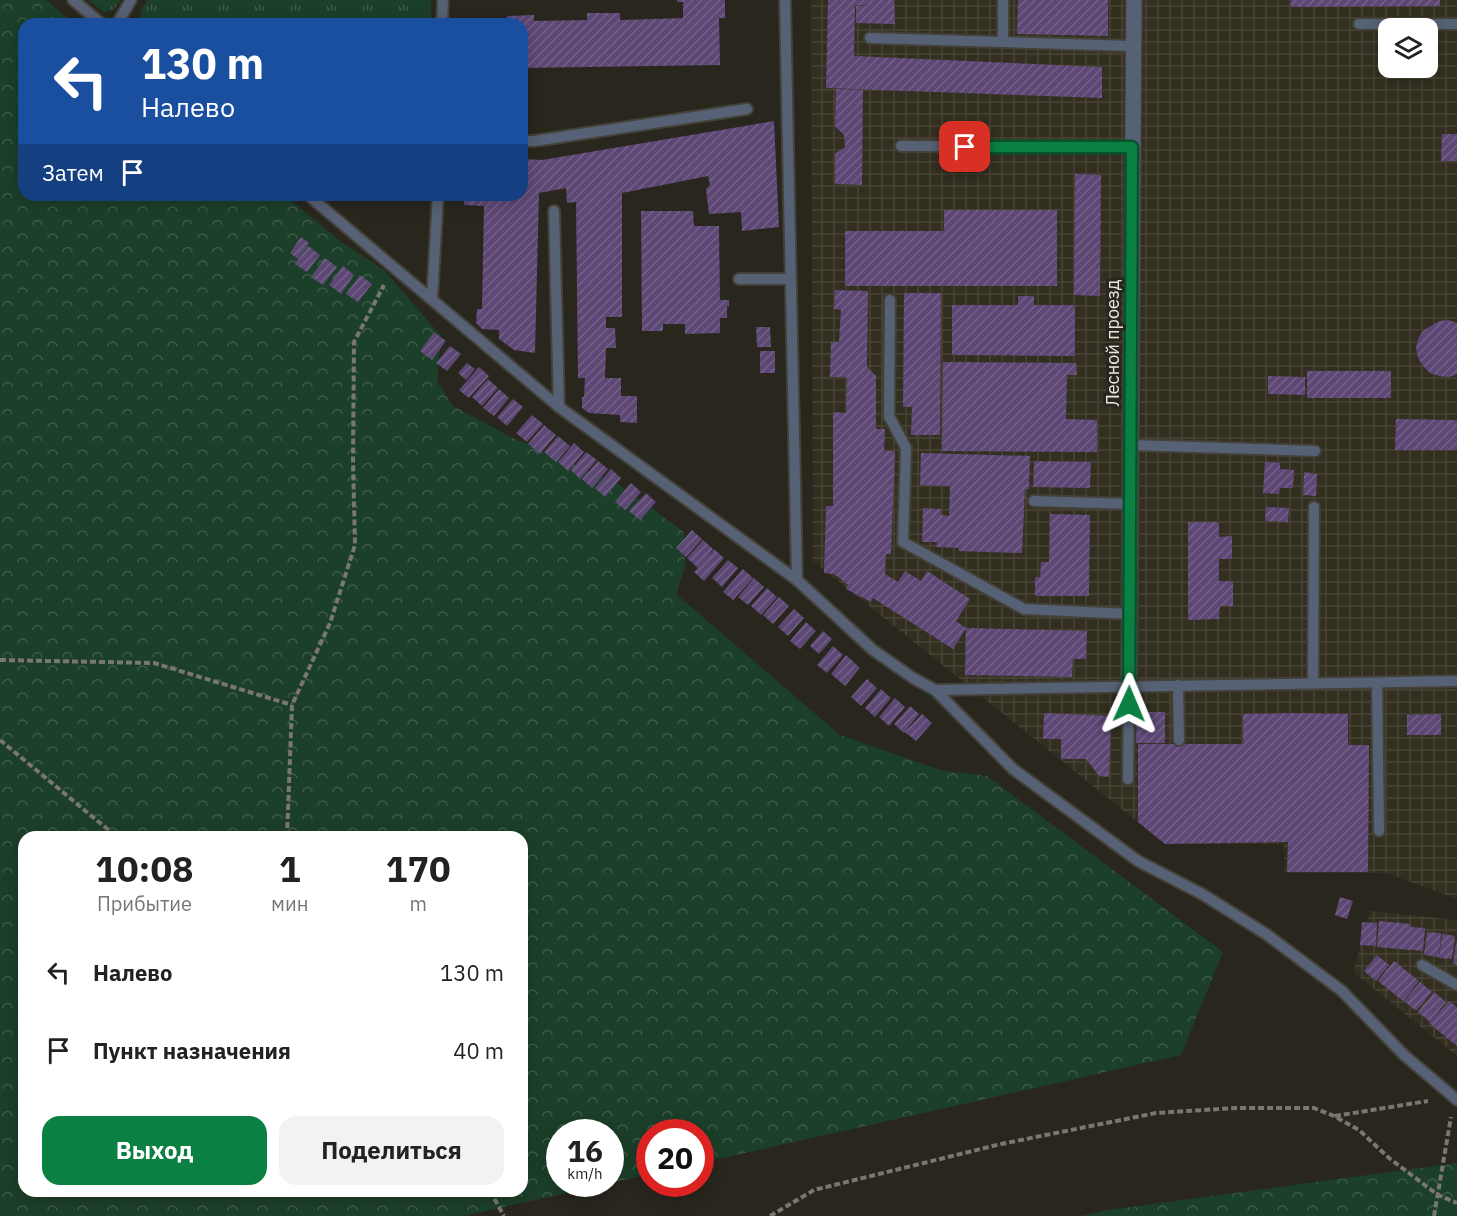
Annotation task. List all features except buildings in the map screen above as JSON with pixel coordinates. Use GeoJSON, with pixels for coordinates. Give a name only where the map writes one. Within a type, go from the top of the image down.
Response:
{"type":"FeatureCollection","features":[{"type":"Feature","properties":{"kind":"street","name":"Лесной проезд"},"geometry":{"type":"LineString","coordinates":[[1130,686],[1134,0]]}},
{"type":"Feature","properties":{"kind":"lane"},"geometry":{"type":"LineString","coordinates":[[73,0],[95,18]]}},
{"type":"Feature","properties":{"kind":"lane"},"geometry":{"type":"LineString","coordinates":[[120,18],[131,0]]}},
{"type":"Feature","properties":{"kind":"lane"},"geometry":{"type":"LineString","coordinates":[[442,0],[442,18]]}},
{"type":"Feature","properties":{"kind":"lane"},"geometry":{"type":"LineString","coordinates":[[785,0],[797,580]]}},
{"type":"Feature","properties":{"kind":"lane"},"geometry":{"type":"LineString","coordinates":[[1003,0],[1003,42]]}},
{"type":"Feature","properties":{"kind":"lane"},"geometry":{"type":"LineString","coordinates":[[1359,24],[1457,24]]}},
{"type":"Feature","properties":{"kind":"lane"},"geometry":{"type":"LineString","coordinates":[[870,38],[1133,46]]}},
{"type":"Feature","properties":{"kind":"lane"},"geometry":{"type":"LineString","coordinates":[[528,141],[747,109]]}},
{"type":"Feature","properties":{"kind":"lane"},"geometry":{"type":"LineString","coordinates":[[901,146],[1132,147]]}},
{"type":"Feature","properties":{"kind":"lane"},"geometry":{"type":"LineString","coordinates":[[315,201],[559,407],[797,580],[873,650],[913,678],[935,690],[1013,769],[1138,861],[1202,894],[1266,934],[1342,991],[1404,1055],[1456,1098]]}},
{"type":"Feature","properties":{"kind":"lane"},"geometry":{"type":"LineString","coordinates":[[432,299],[438,201]]}},
{"type":"Feature","properties":{"kind":"lane"},"geometry":{"type":"LineString","coordinates":[[554,211],[559,407]]}},
{"type":"Feature","properties":{"kind":"lane"},"geometry":{"type":"LineString","coordinates":[[739,279],[790,279]]}},
{"type":"Feature","properties":{"kind":"lane"},"geometry":{"type":"LineString","coordinates":[[890,300],[889,416],[906,448],[903,542],[1024,609],[1130,614]]}},
{"type":"Feature","properties":{"kind":"lane"},"geometry":{"type":"LineString","coordinates":[[1131,445],[1315,451]]}},
{"type":"Feature","properties":{"kind":"lane"},"geometry":{"type":"LineString","coordinates":[[1035,501],[1131,504]]}},
{"type":"Feature","properties":{"kind":"lane"},"geometry":{"type":"LineString","coordinates":[[1313,683],[1314,507]]}},
{"type":"Feature","properties":{"kind":"lane"},"geometry":{"type":"LineString","coordinates":[[935,690],[1457,681]]}},
{"type":"Feature","properties":{"kind":"lane"},"geometry":{"type":"LineString","coordinates":[[1377,683],[1379,831]]}},
{"type":"Feature","properties":{"kind":"lane"},"geometry":{"type":"LineString","coordinates":[[1178,685],[1179,740]]}},
{"type":"Feature","properties":{"kind":"lane"},"geometry":{"type":"LineString","coordinates":[[1128,779],[1130,686]]}},
{"type":"Feature","properties":{"kind":"lane"},"geometry":{"type":"LineString","coordinates":[[1422,965],[1457,985]]}},
{"type":"Feature","properties":{"kind":"path"},"geometry":{"type":"LineString","coordinates":[[287,831],[292,705],[330,623],[355,545],[354,342],[394,267]]}},
{"type":"Feature","properties":{"kind":"path"},"geometry":{"type":"LineString","coordinates":[[0,660],[154,663],[292,705]]}},
{"type":"Feature","properties":{"kind":"path"},"geometry":{"type":"LineString","coordinates":[[0,740],[110,831]]}},
{"type":"Feature","properties":{"kind":"path"},"geometry":{"type":"LineString","coordinates":[[1334,1116],[1456,1098],[1434,1216]]}},
{"type":"Feature","properties":{"kind":"path"},"geometry":{"type":"LineString","coordinates":[[770,1216],[814,1190],[1001,1143],[1156,1113],[1236,1108],[1314,1108],[1334,1116],[1359,1130],[1389,1158],[1438,1195],[1457,1203]]}},
{"type":"Feature","properties":{"kind":"path"},"geometry":{"type":"LineString","coordinates":[[493,1197],[504,1216]]}},
{"type":"Feature","properties":{"kind":"shaded area"},"geometry":{"type":"Polygon","coordinates":[[[811,0],[1457,0],[1457,899],[1386,873],[1285,873],[1284,844],[1165,844],[813,561],[811,0]]]}},
{"type":"Feature","properties":{"kind":"shaded area"},"geometry":{"type":"Polygon","coordinates":[[[1370,911],[1457,920],[1457,1056],[1353,972],[1370,911]]]}},
{"type":"Feature","properties":{"kind":"green space"},"geometry":{"type":"Polygon","coordinates":[[[0,0],[46,0],[68,18],[18,18],[18,201],[291,201],[340,241],[384,270],[441,336],[437,381],[453,406],[511,437],[618,484],[684,532],[685,567],[676,594],[840,735],[940,770],[987,776],[1223,952],[1181,1055],[714,1160],[714,1119],[636,1119],[636,1177],[624,1180],[624,1119],[546,1119],[546,1197],[549,1197],[463,1216],[0,1216],[0,0]]]}},
{"type":"Feature","properties":{"kind":"green space"},"geometry":{"type":"Polygon","coordinates":[[[88,0],[121,0],[114,9],[105,13],[88,0]]]}},
{"type":"Feature","properties":{"kind":"green space"},"geometry":{"type":"Polygon","coordinates":[[[148,0],[431,0],[431,18],[140,18],[142,8],[148,0]]]}},
{"type":"Feature","properties":{"kind":"green space"},"geometry":{"type":"Polygon","coordinates":[[[1457,1163],[1457,1216],[1081,1216],[1108,1210],[1457,1163]]]}},
{"type":"Feature","properties":{"kind":"route"},"geometry":{"type":"LineString","coordinates":[[965,147],[1132,147],[1129,704]]}}]}
